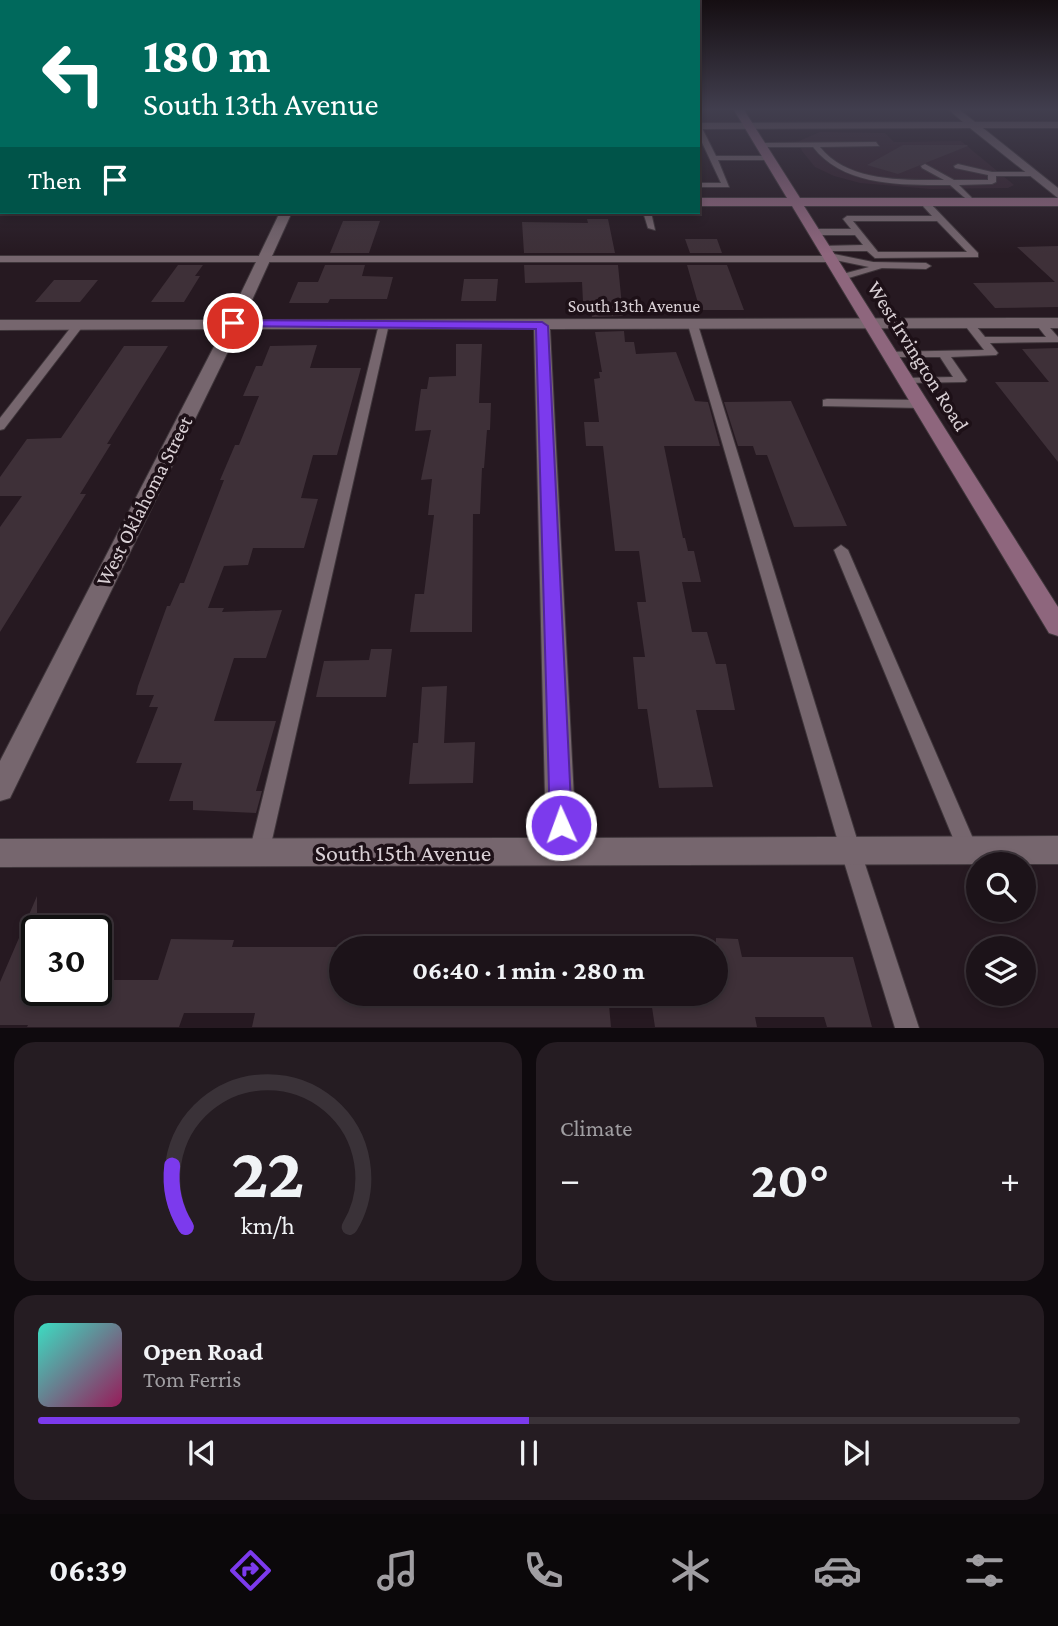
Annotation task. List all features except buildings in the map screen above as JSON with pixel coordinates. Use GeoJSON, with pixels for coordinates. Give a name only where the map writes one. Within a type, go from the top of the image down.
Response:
{"type":"FeatureCollection","features":[{"type":"Feature","properties":{"kind":"main road","name":"West Irvington Road"},"geometry":{"type":"LineString","coordinates":[[769,158],[1058,627]]}},
{"type":"Feature","properties":{"kind":"main road"},"geometry":{"type":"LineString","coordinates":[[700,202],[1058,202]]}},
{"type":"Feature","properties":{"kind":"street"},"geometry":{"type":"LineString","coordinates":[[1013,158],[1058,194]]}},
{"type":"Feature","properties":{"kind":"street","name":"West Oklahoma Street"},"geometry":{"type":"LineString","coordinates":[[0,789],[267,257],[285,214]]}},
{"type":"Feature","properties":{"kind":"street","name":"South 13th Avenue"},"geometry":{"type":"LineString","coordinates":[[0,325],[1058,323]]}},
{"type":"Feature","properties":{"kind":"street"},"geometry":{"type":"LineString","coordinates":[[542,326],[562,852]]}},
{"type":"Feature","properties":{"kind":"street","name":"South 15th Avenue"},"geometry":{"type":"LineString","coordinates":[[0,853],[1058,850]]}},
{"type":"Feature","properties":{"kind":"lane"},"geometry":{"type":"LineString","coordinates":[[700,185],[726,185],[714,158],[769,158]]}},
{"type":"Feature","properties":{"kind":"lane"},"geometry":{"type":"LineString","coordinates":[[826,158],[850,171],[876,178],[992,182],[992,174]]}},
{"type":"Feature","properties":{"kind":"lane"},"geometry":{"type":"LineString","coordinates":[[925,166],[952,181],[972,202]]}},
{"type":"Feature","properties":{"kind":"lane"},"geometry":{"type":"LineString","coordinates":[[958,166],[992,174],[1033,174]]}},
{"type":"Feature","properties":{"kind":"lane"},"geometry":{"type":"LineString","coordinates":[[925,202],[941,218],[975,255],[875,255],[848,219],[941,218]]}},
{"type":"Feature","properties":{"kind":"lane"},"geometry":{"type":"LineString","coordinates":[[648,214],[652,228]]}},
{"type":"Feature","properties":{"kind":"lane"},"geometry":{"type":"LineString","coordinates":[[814,232],[857,232]]}},
{"type":"Feature","properties":{"kind":"lane"},"geometry":{"type":"LineString","coordinates":[[0,259],[828,254],[869,248]]}},
{"type":"Feature","properties":{"kind":"lane"},"geometry":{"type":"LineString","coordinates":[[828,254],[885,266],[926,266]]}},
{"type":"Feature","properties":{"kind":"lane"},"geometry":{"type":"LineString","coordinates":[[842,277],[885,266]]}},
{"type":"Feature","properties":{"kind":"lane"},"geometry":{"type":"LineString","coordinates":[[889,354],[992,353],[968,323]]}},
{"type":"Feature","properties":{"kind":"lane"},"geometry":{"type":"LineString","coordinates":[[981,340],[1055,340],[1040,323]]}},
{"type":"Feature","properties":{"kind":"lane"},"geometry":{"type":"LineString","coordinates":[[0,426],[79,324]]}},
{"type":"Feature","properties":{"kind":"lane"},"geometry":{"type":"LineString","coordinates":[[260,853],[384,324]]}},
{"type":"Feature","properties":{"kind":"lane"},"geometry":{"type":"LineString","coordinates":[[693,325],[851,852],[908,1027]]}},
{"type":"Feature","properties":{"kind":"lane"},"geometry":{"type":"LineString","coordinates":[[906,381],[961,380],[943,354]]}},
{"type":"Feature","properties":{"kind":"lane"},"geometry":{"type":"LineString","coordinates":[[827,403],[920,404]]}},
{"type":"Feature","properties":{"kind":"lane"},"geometry":{"type":"LineString","coordinates":[[841,550],[968,850]]}},
{"type":"Feature","properties":{"kind":"shaded area"},"geometry":{"type":"Polygon","coordinates":[[[808,158],[981,158],[1014,185],[1008,188],[930,189],[860,183],[834,176],[815,167],[808,158]]]}},
{"type":"Feature","properties":{"kind":"route"},"geometry":{"type":"LineString","coordinates":[[233,323],[542,326],[561,825]]}}]}
